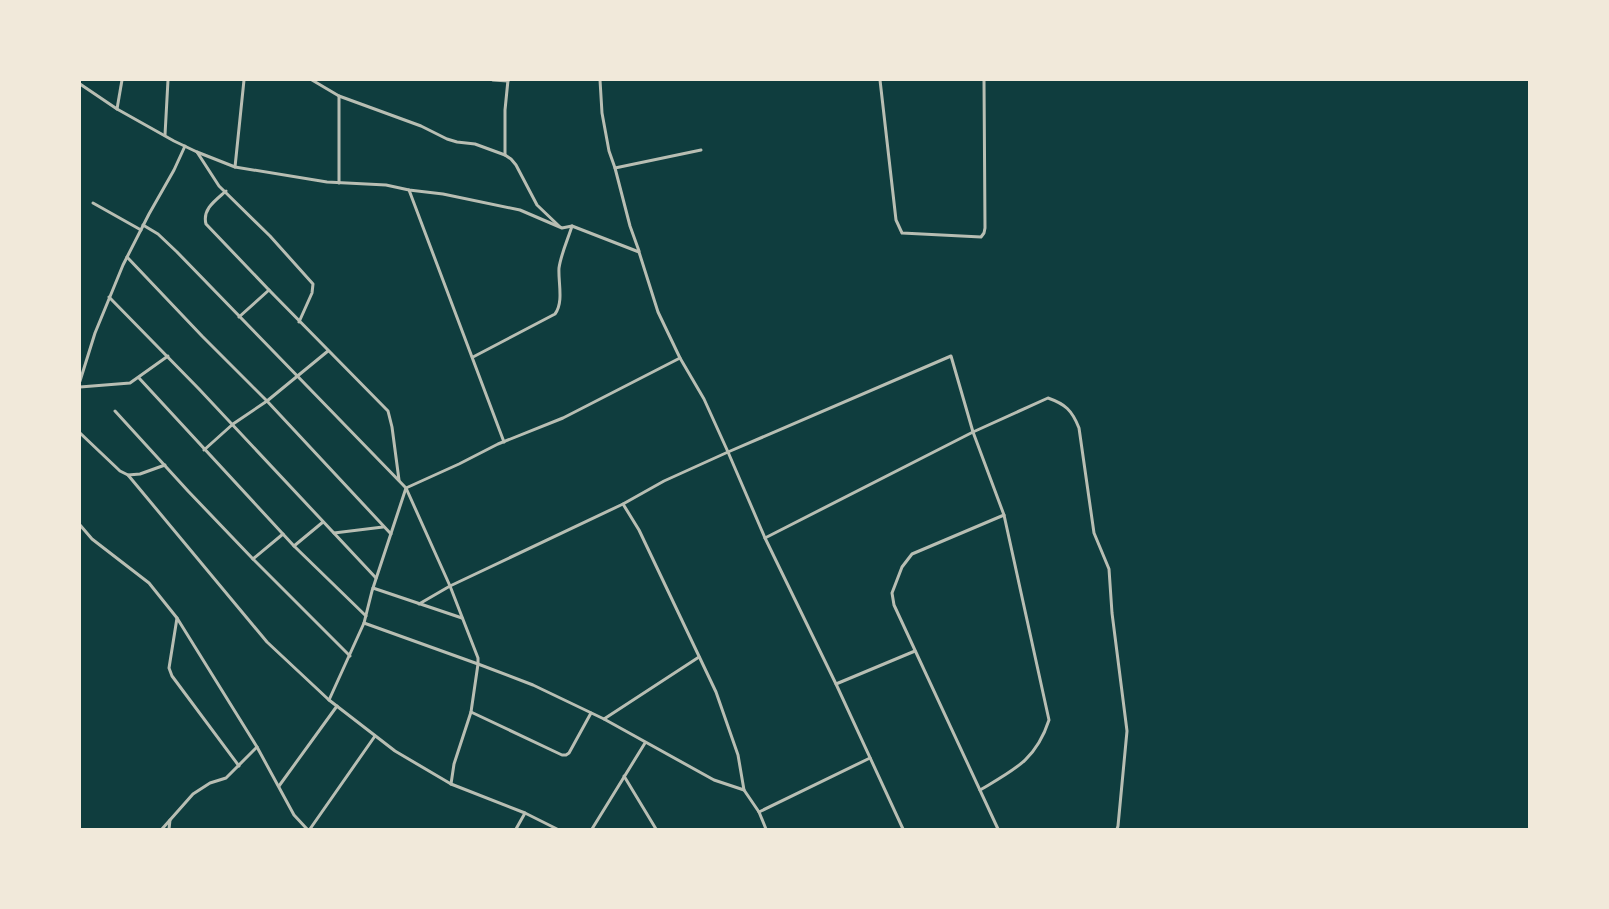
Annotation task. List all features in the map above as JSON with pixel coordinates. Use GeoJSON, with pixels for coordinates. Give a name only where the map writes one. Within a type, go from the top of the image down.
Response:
{"type":"FeatureCollection","features":[{"type":"Feature","properties":{"kind":"street"},"geometry":{"type":"LineString","coordinates":[[117,109],[122,80]]}},
{"type":"Feature","properties":{"kind":"street"},"geometry":{"type":"LineString","coordinates":[[165,135],[168,80]]}},
{"type":"Feature","properties":{"kind":"street"},"geometry":{"type":"LineString","coordinates":[[235,167],[244,80]]}},
{"type":"Feature","properties":{"kind":"street"},"geometry":{"type":"LineString","coordinates":[[312,80],[339,96],[420,126],[447,139],[475,144],[512,159],[537,205],[562,228]]}},
{"type":"Feature","properties":{"kind":"street"},"geometry":{"type":"LineString","coordinates":[[493,80],[508,80],[505,110],[505,155]]}},
{"type":"Feature","properties":{"kind":"street"},"geometry":{"type":"LineString","coordinates":[[600,80],[602,113],[609,150],[658,312],[680,358],[704,399],[764,538],[836,684],[903,829]]}},
{"type":"Feature","properties":{"kind":"street"},"geometry":{"type":"LineString","coordinates":[[880,80],[896,220],[902,233],[981,236],[985,228],[984,80]]}},
{"type":"Feature","properties":{"kind":"street"},"geometry":{"type":"LineString","coordinates":[[80,84],[117,109],[185,146],[235,167],[327,182],[386,185],[443,194],[520,210],[562,228],[572,226],[639,252]]}},
{"type":"Feature","properties":{"kind":"street"},"geometry":{"type":"LineString","coordinates":[[339,96],[339,183]]}},
{"type":"Feature","properties":{"kind":"street"},"geometry":{"type":"LineString","coordinates":[[80,381],[109,297],[143,225],[174,170],[185,146]]}},
{"type":"Feature","properties":{"kind":"street"},"geometry":{"type":"LineString","coordinates":[[615,168],[701,150]]}},
{"type":"Feature","properties":{"kind":"street"},"geometry":{"type":"LineString","coordinates":[[197,152],[219,186],[226,191],[313,284],[312,294],[299,322]]}},
{"type":"Feature","properties":{"kind":"street"},"geometry":{"type":"LineString","coordinates":[[409,190],[504,442]]}},
{"type":"Feature","properties":{"kind":"street"},"geometry":{"type":"LineString","coordinates":[[226,191],[209,206],[205,216],[206,224],[299,322],[388,411],[399,481]]}},
{"type":"Feature","properties":{"kind":"street"},"geometry":{"type":"LineString","coordinates":[[93,203],[141,230]]}},
{"type":"Feature","properties":{"kind":"street"},"geometry":{"type":"LineString","coordinates":[[143,225],[158,234],[177,252],[406,488],[450,586],[477,653],[478,664],[471,712],[454,764],[451,784]]}},
{"type":"Feature","properties":{"kind":"street"},"geometry":{"type":"LineString","coordinates":[[472,357],[555,314],[560,300],[560,266],[572,226]]}},
{"type":"Feature","properties":{"kind":"street"},"geometry":{"type":"LineString","coordinates":[[127,257],[267,401],[390,534]]}},
{"type":"Feature","properties":{"kind":"street"},"geometry":{"type":"LineString","coordinates":[[239,317],[269,290]]}},
{"type":"Feature","properties":{"kind":"street"},"geometry":{"type":"LineString","coordinates":[[109,297],[233,424],[376,578]]}},
{"type":"Feature","properties":{"kind":"street"},"geometry":{"type":"LineString","coordinates":[[204,450],[233,424],[267,401],[328,351]]}},
{"type":"Feature","properties":{"kind":"street"},"geometry":{"type":"LineString","coordinates":[[80,387],[130,383],[168,356]]}},
{"type":"Feature","properties":{"kind":"street"},"geometry":{"type":"LineString","coordinates":[[419,604],[450,586],[623,504],[664,481],[951,356],[974,432],[1004,515],[1049,720],[1044,736],[1035,751],[1016,769],[980,790]]}},
{"type":"Feature","properties":{"kind":"street"},"geometry":{"type":"LineString","coordinates":[[329,700],[364,623],[376,578],[406,488],[504,442],[563,418],[680,358]]}},
{"type":"Feature","properties":{"kind":"street"},"geometry":{"type":"LineString","coordinates":[[139,378],[294,546],[366,616]]}},
{"type":"Feature","properties":{"kind":"street"},"geometry":{"type":"LineString","coordinates":[[764,538],[974,432],[1048,398],[1061,403],[1074,415],[1079,428],[1094,533],[1109,569],[1112,613],[1128,731],[1124,782],[1117,829]]}},
{"type":"Feature","properties":{"kind":"street"},"geometry":{"type":"LineString","coordinates":[[115,411],[253,559],[350,656]]}},
{"type":"Feature","properties":{"kind":"street"},"geometry":{"type":"LineString","coordinates":[[80,433],[120,471],[128,475],[267,642],[336,706],[395,751],[451,784],[525,813],[557,829]]}},
{"type":"Feature","properties":{"kind":"street"},"geometry":{"type":"LineString","coordinates":[[128,475],[140,474],[165,465]]}},
{"type":"Feature","properties":{"kind":"street"},"geometry":{"type":"LineString","coordinates":[[623,504],[638,530],[716,692],[738,755],[744,790],[759,812],[766,829]]}},
{"type":"Feature","properties":{"kind":"street"},"geometry":{"type":"LineString","coordinates":[[998,829],[894,605],[892,592],[902,567],[912,554],[1004,515]]}},
{"type":"Feature","properties":{"kind":"street"},"geometry":{"type":"LineString","coordinates":[[294,546],[323,522]]}},
{"type":"Feature","properties":{"kind":"street"},"geometry":{"type":"LineString","coordinates":[[80,525],[92,539],[149,583],[177,618],[257,748],[294,815],[308,829],[374,736]]}},
{"type":"Feature","properties":{"kind":"street"},"geometry":{"type":"LineString","coordinates":[[334,533],[384,527]]}},
{"type":"Feature","properties":{"kind":"street"},"geometry":{"type":"LineString","coordinates":[[253,559],[283,534]]}},
{"type":"Feature","properties":{"kind":"street"},"geometry":{"type":"LineString","coordinates":[[373,588],[463,618]]}},
{"type":"Feature","properties":{"kind":"street"},"geometry":{"type":"LineString","coordinates":[[177,618],[170,668],[172,676],[239,766]]}},
{"type":"Feature","properties":{"kind":"street"},"geometry":{"type":"LineString","coordinates":[[364,623],[533,685],[604,719],[714,780],[744,790]]}},
{"type":"Feature","properties":{"kind":"street"},"geometry":{"type":"LineString","coordinates":[[836,684],[915,651]]}},
{"type":"Feature","properties":{"kind":"street"},"geometry":{"type":"LineString","coordinates":[[604,719],[699,657]]}},
{"type":"Feature","properties":{"kind":"street"},"geometry":{"type":"LineString","coordinates":[[278,786],[336,706]]}},
{"type":"Feature","properties":{"kind":"street"},"geometry":{"type":"LineString","coordinates":[[471,712],[566,755],[569,753],[591,714]]}},
{"type":"Feature","properties":{"kind":"street"},"geometry":{"type":"LineString","coordinates":[[592,829],[645,743]]}},
{"type":"Feature","properties":{"kind":"street"},"geometry":{"type":"LineString","coordinates":[[162,829],[193,794],[210,783],[226,778],[257,748]]}},
{"type":"Feature","properties":{"kind":"street"},"geometry":{"type":"LineString","coordinates":[[759,812],[870,758]]}},
{"type":"Feature","properties":{"kind":"street"},"geometry":{"type":"LineString","coordinates":[[624,776],[656,829]]}},
{"type":"Feature","properties":{"kind":"street"},"geometry":{"type":"LineString","coordinates":[[516,829],[525,813]]}},
{"type":"Feature","properties":{"kind":"street"},"geometry":{"type":"LineString","coordinates":[[170,820],[170,829]]}}]}
